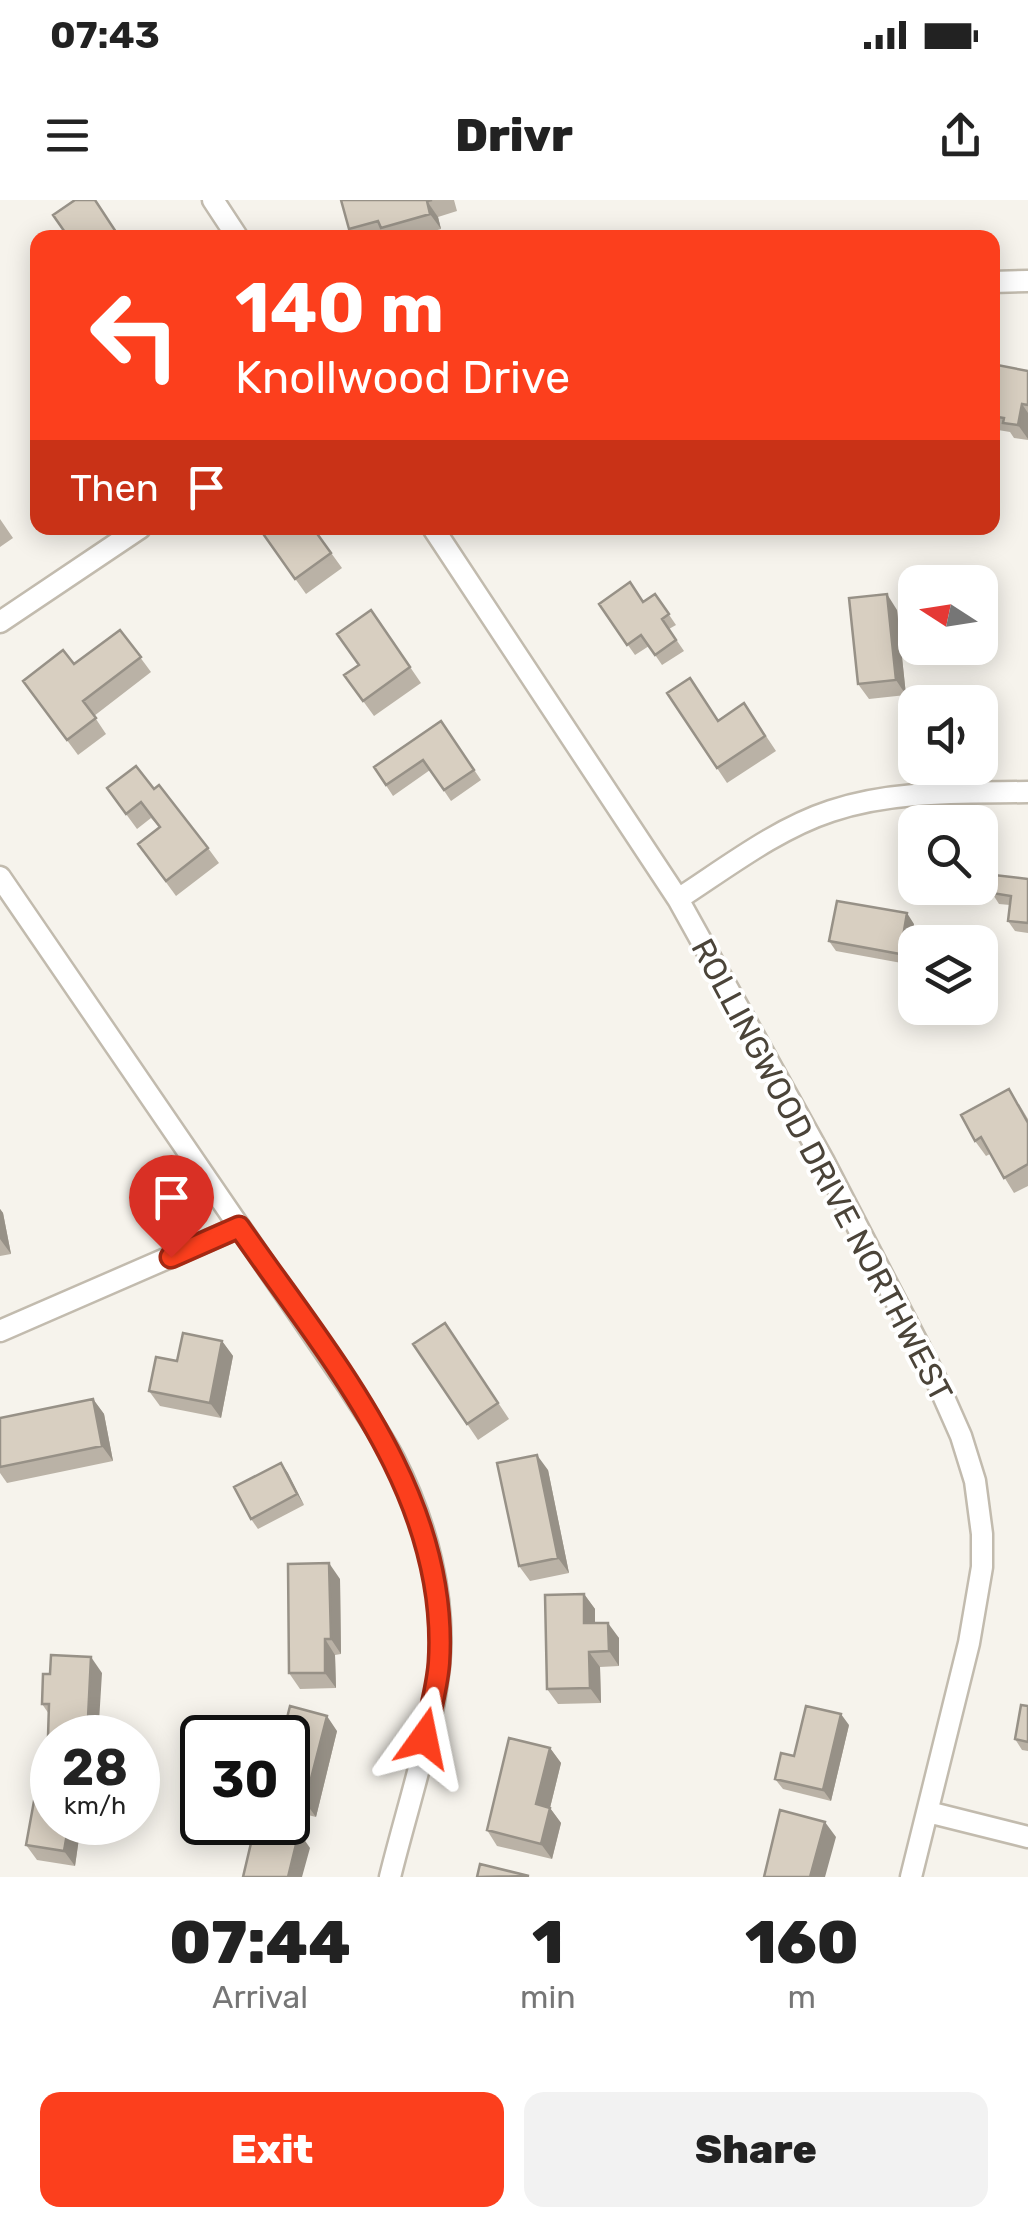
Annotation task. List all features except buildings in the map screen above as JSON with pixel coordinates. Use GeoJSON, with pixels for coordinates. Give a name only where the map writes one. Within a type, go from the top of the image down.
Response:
{"type":"FeatureCollection","features":[{"type":"Feature","properties":{"kind":"street"},"geometry":{"type":"LineString","coordinates":[[213,200],[233,230]]}},
{"type":"Feature","properties":{"kind":"street"},"geometry":{"type":"LineString","coordinates":[[1000,282],[1028,281]]}},
{"type":"Feature","properties":{"kind":"street"},"geometry":{"type":"LineString","coordinates":[[0,622],[130,535]]}},
{"type":"Feature","properties":{"kind":"street","name":"ROLLINGWOOD DRIVE NORTHWEST"},"geometry":{"type":"LineString","coordinates":[[438,535],[678,898],[823,1160],[934,1375],[961,1436],[975,1481],[982,1567],[970,1643],[910,1877]]}},
{"type":"Feature","properties":{"kind":"street"},"geometry":{"type":"LineString","coordinates":[[678,898],[765,844],[829,812],[881,798],[1028,792]]}},
{"type":"Feature","properties":{"kind":"street"},"geometry":{"type":"LineString","coordinates":[[0,876],[350,1387],[393,1458],[428,1546],[436,1591],[439,1665],[390,1877]]}},
{"type":"Feature","properties":{"kind":"street"},"geometry":{"type":"LineString","coordinates":[[0,1331],[239,1227]]}},
{"type":"Feature","properties":{"kind":"street"},"geometry":{"type":"LineString","coordinates":[[928,1812],[1028,1837]]}},
{"type":"Feature","properties":{"kind":"route"},"geometry":{"type":"LineString","coordinates":[[171,1257],[239,1227],[350,1387],[393,1458],[428,1546],[436,1591],[439,1665],[424,1738]]}}]}
